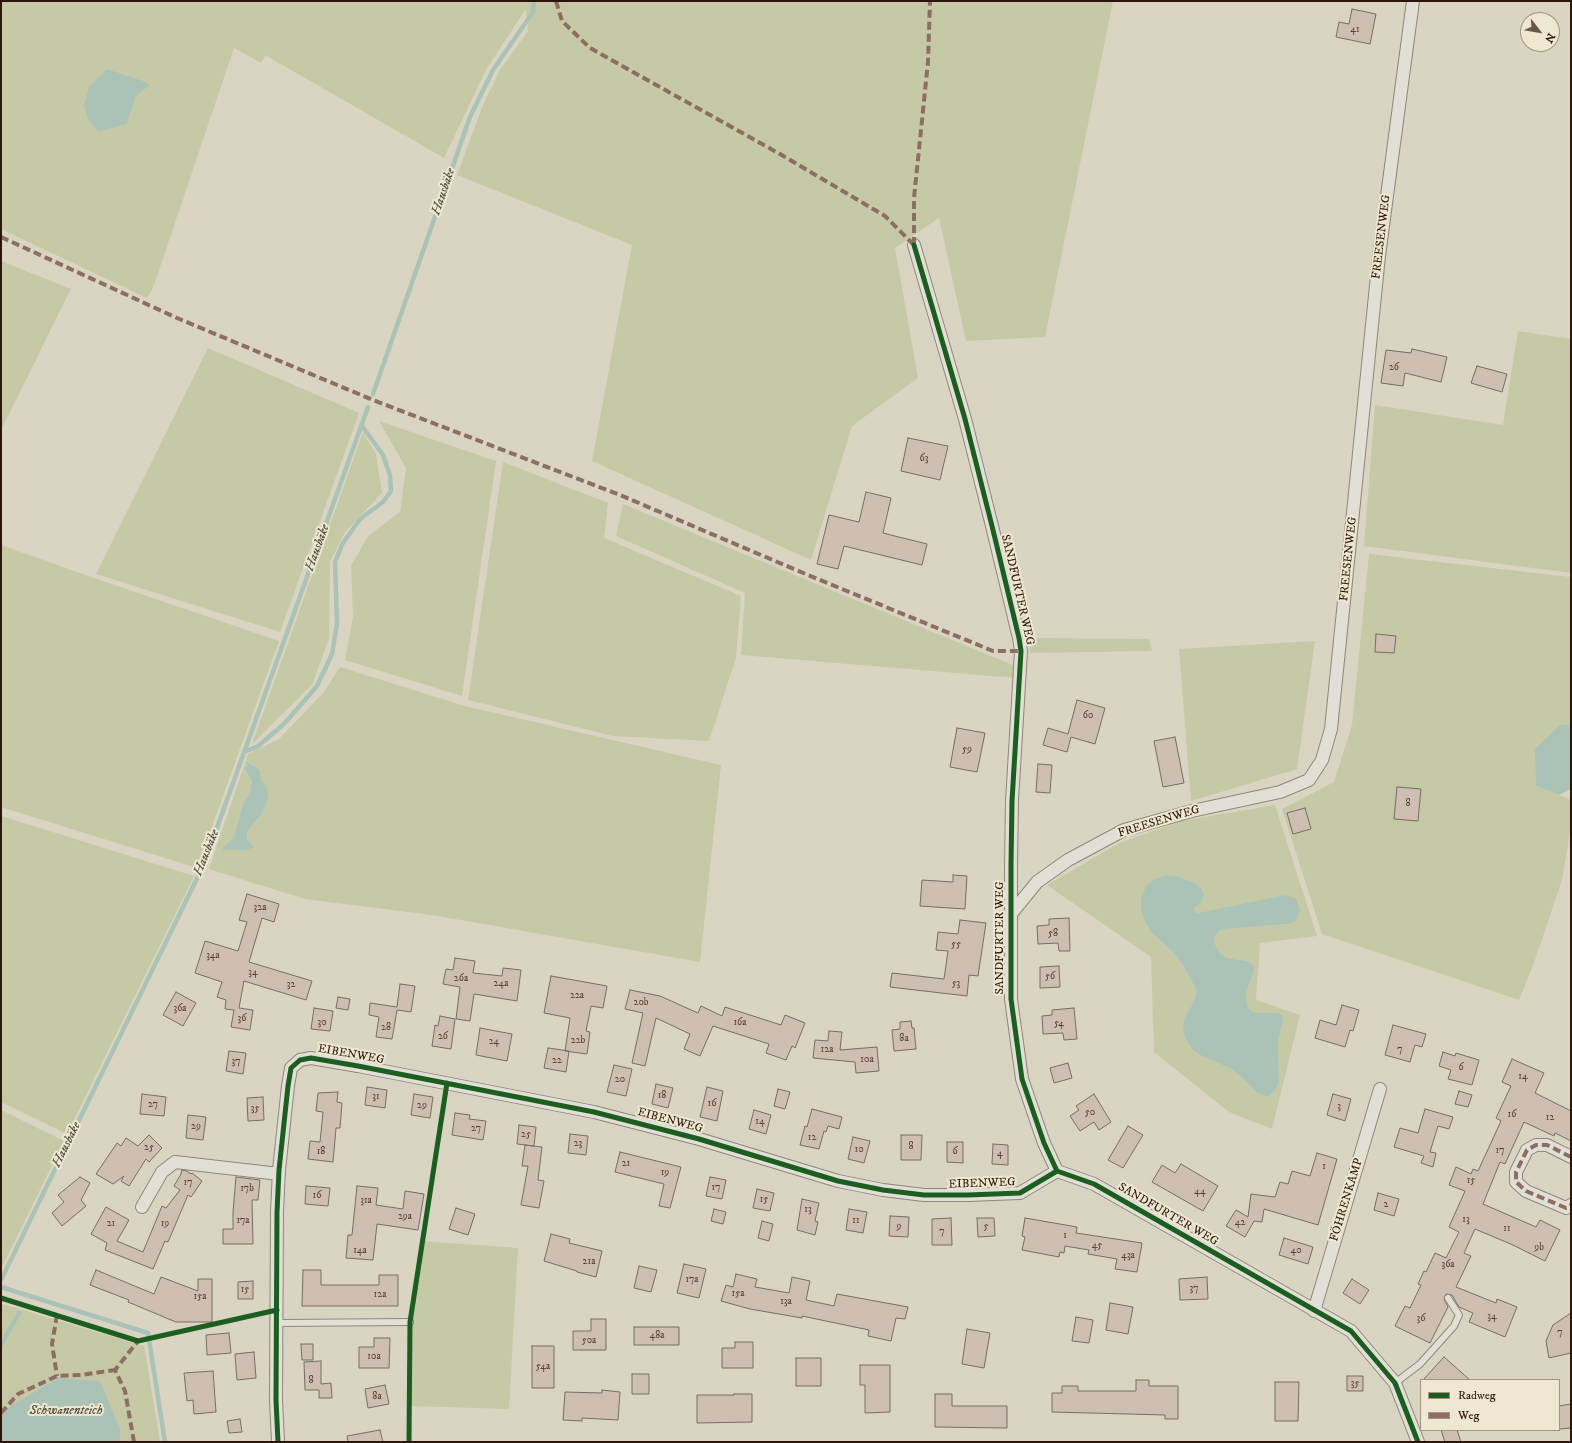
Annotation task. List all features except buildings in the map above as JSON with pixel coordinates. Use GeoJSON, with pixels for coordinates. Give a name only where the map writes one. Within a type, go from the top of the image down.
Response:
{"type":"FeatureCollection","features":[{"type":"Feature","properties":{"kind":"street","name":"FREESENWEG"},"geometry":{"type":"LineString","coordinates":[[1011,914],[1037,882],[1068,860],[1124,830],[1192,811],[1280,792],[1309,780],[1322,760],[1332,729],[1379,256],[1413,1]]}},
{"type":"Feature","properties":{"kind":"street","name":"SANDFURTER WEG"},"geometry":{"type":"LineString","coordinates":[[914,245],[994,530],[1021,651],[1012,801],[1011,999],[1022,1079],[1044,1143],[1056,1172],[1094,1184],[1351,1331],[1395,1383],[1418,1442]]}},
{"type":"Feature","properties":{"kind":"street","name":"EIBENWEG"},"geometry":{"type":"LineString","coordinates":[[278,1442],[276,1400],[276,1323],[279,1174],[291,1068],[300,1060],[311,1058],[394,1072],[628,1120],[779,1162],[838,1181],[882,1190],[924,1195],[968,1196],[1020,1193],[1056,1172]]}},
{"type":"Feature","properties":{"kind":"street","name":"FÖHRENKAMP"},"geometry":{"type":"LineString","coordinates":[[1314,1311],[1380,1089]]}},
{"type":"Feature","properties":{"kind":"street"},"geometry":{"type":"LineString","coordinates":[[1571,1157],[1547,1145],[1536,1144],[1527,1150],[1516,1172],[1516,1182],[1526,1191],[1566,1208],[1571,1206]]}},
{"type":"Feature","properties":{"kind":"street"},"geometry":{"type":"LineString","coordinates":[[142,1208],[162,1172],[175,1162],[279,1174]]}},
{"type":"Feature","properties":{"kind":"lane"},"geometry":{"type":"LineString","coordinates":[[1395,1383],[1420,1364],[1454,1326],[1458,1315],[1448,1298]]}},
{"type":"Feature","properties":{"kind":"lane"},"geometry":{"type":"LineString","coordinates":[[276,1323],[410,1322]]}},
{"type":"Feature","properties":{"kind":"shaded area"},"geometry":{"type":"Polygon","coordinates":[[[1,1],[1113,1],[1045,337],[966,341],[939,218],[895,248],[918,378],[852,426],[811,560],[592,461],[632,245],[457,175],[483,105],[500,70],[528,31],[526,9],[487,68],[444,158],[265,55],[261,63],[234,48],[153,288],[147,298],[1,229],[1,1]],[[136,96],[98,132],[127,124],[136,96]]]}},
{"type":"Feature","properties":{"kind":"shaded area"},"geometry":{"type":"Polygon","coordinates":[[[1,261],[71,289],[1,430],[1,261]]]}},
{"type":"Feature","properties":{"kind":"shaded area"},"geometry":{"type":"Polygon","coordinates":[[[1518,331],[1571,339],[1571,573],[1364,546],[1375,405],[1503,425],[1518,331]]]}},
{"type":"Feature","properties":{"kind":"shaded area"},"geometry":{"type":"Polygon","coordinates":[[[208,348],[359,413],[280,632],[96,574],[208,348]]]}},
{"type":"Feature","properties":{"kind":"shaded area"},"geometry":{"type":"Polygon","coordinates":[[[379,421],[496,461],[462,696],[345,660],[353,617],[351,566],[368,536],[400,512],[406,468],[379,421]]]}},
{"type":"Feature","properties":{"kind":"shaded area"},"geometry":{"type":"Polygon","coordinates":[[[363,432],[376,454],[382,493],[345,532],[330,562],[329,639],[312,685],[252,744],[363,432]]]}},
{"type":"Feature","properties":{"kind":"shaded area"},"geometry":{"type":"Polygon","coordinates":[[[503,462],[608,503],[604,538],[741,596],[736,658],[709,741],[613,736],[468,700],[503,462]]]}},
{"type":"Feature","properties":{"kind":"shaded area"},"geometry":{"type":"Polygon","coordinates":[[[623,504],[1015,666],[1015,678],[741,655],[745,593],[616,536],[623,504]]]}},
{"type":"Feature","properties":{"kind":"shaded area"},"geometry":{"type":"Polygon","coordinates":[[[1,545],[279,641],[197,868],[1,807],[1,545]]]}},
{"type":"Feature","properties":{"kind":"shaded area"},"geometry":{"type":"Polygon","coordinates":[[[1369,554],[1571,577],[1571,724],[1560,725],[1536,786],[1571,800],[1571,827],[1562,880],[1534,963],[1519,1000],[1322,934],[1282,809],[1334,782],[1352,725],[1369,554]]]}},
{"type":"Feature","properties":{"kind":"shaded area"},"geometry":{"type":"Polygon","coordinates":[[[1029,639],[1149,639],[1152,651],[1030,653],[1029,639]]]}},
{"type":"Feature","properties":{"kind":"shaded area"},"geometry":{"type":"Polygon","coordinates":[[[1315,641],[1297,769],[1191,801],[1179,649],[1315,641]]]}},
{"type":"Feature","properties":{"kind":"shaded area"},"geometry":{"type":"Polygon","coordinates":[[[340,667],[465,706],[721,765],[700,962],[432,915],[305,899],[209,869],[248,754],[279,739],[324,692],[340,667]],[[247,761],[248,765],[244,768],[252,781],[250,793],[243,804],[233,839],[225,845],[222,850],[254,847],[247,839],[247,833],[262,814],[269,797],[266,786],[261,779],[260,770],[247,761]]]}},
{"type":"Feature","properties":{"kind":"shaded area"},"geometry":{"type":"Polygon","coordinates":[[[1275,805],[1317,936],[1260,943],[1256,1000],[1300,1015],[1272,1129],[1229,1112],[1154,1052],[1151,957],[1047,885],[1121,842],[1182,821],[1275,805]],[[1180,877],[1141,910],[1144,920],[1151,932],[1175,954],[1195,987],[1197,994],[1184,1019],[1186,1040],[1192,1049],[1200,1055],[1231,1069],[1256,1092],[1273,1093],[1278,1085],[1278,1042],[1283,1020],[1264,1013],[1255,1013],[1248,1008],[1246,993],[1254,971],[1247,961],[1227,958],[1220,953],[1214,943],[1215,937],[1219,931],[1225,929],[1289,924],[1300,909],[1297,898],[1198,913],[1194,911],[1201,888],[1193,882],[1180,877]]]}},
{"type":"Feature","properties":{"kind":"shaded area"},"geometry":{"type":"Polygon","coordinates":[[[1,816],[194,876],[67,1134],[1,1102],[1,816]]]}},
{"type":"Feature","properties":{"kind":"shaded area"},"geometry":{"type":"Polygon","coordinates":[[[1,1110],[64,1141],[1,1269],[1,1110]]]}},
{"type":"Feature","properties":{"kind":"shaded area"},"geometry":{"type":"Polygon","coordinates":[[[422,1241],[518,1248],[509,1409],[409,1406],[410,1322],[422,1241]]]}},
{"type":"Feature","properties":{"kind":"shaded area"},"geometry":{"type":"Polygon","coordinates":[[[3,1304],[144,1346],[160,1442],[121,1442],[120,1429],[6,1409],[1,1418],[1,1309],[3,1304]]]}},
{"type":"Feature","properties":{"kind":"water"},"geometry":{"type":"Polygon","coordinates":[[[107,69],[146,82],[150,85],[136,96],[127,124],[98,132],[88,119],[84,105],[89,87],[107,69]]]}},
{"type":"Feature","properties":{"kind":"water"},"geometry":{"type":"Polygon","coordinates":[[[1571,724],[1571,789],[1559,795],[1536,786],[1535,749],[1560,725],[1571,724]]]}},
{"type":"Feature","properties":{"kind":"water"},"geometry":{"type":"Polygon","coordinates":[[[246,761],[260,770],[261,779],[266,786],[269,797],[262,814],[247,833],[247,839],[254,847],[247,850],[222,850],[225,845],[233,839],[243,804],[250,793],[252,781],[244,768],[248,765],[246,761]]]}},
{"type":"Feature","properties":{"kind":"water"},"geometry":{"type":"Polygon","coordinates":[[[1167,875],[1180,877],[1193,882],[1201,888],[1204,895],[1200,904],[1195,907],[1194,911],[1198,913],[1286,895],[1297,899],[1300,909],[1298,917],[1295,921],[1289,924],[1225,929],[1219,931],[1215,937],[1214,943],[1220,953],[1227,958],[1247,961],[1253,965],[1254,971],[1246,993],[1248,1008],[1255,1013],[1277,1013],[1282,1015],[1283,1020],[1278,1042],[1278,1085],[1273,1093],[1267,1097],[1256,1092],[1231,1069],[1200,1055],[1192,1049],[1186,1040],[1183,1029],[1184,1019],[1194,1001],[1196,994],[1195,987],[1175,954],[1151,932],[1144,920],[1141,910],[1141,897],[1147,885],[1155,879],[1167,875]]]}},
{"type":"Feature","properties":{"kind":"water","name":"Schwanenteich"},"geometry":{"type":"Polygon","coordinates":[[[58,1378],[100,1381],[120,1429],[121,1442],[1,1442],[1,1418],[6,1409],[58,1378]]]}},
{"type":"Feature","properties":{"kind":"waterway","name":"Hausbäke"},"geometry":{"type":"LineString","coordinates":[[373,394],[470,117],[493,70],[533,12],[534,1]]}},
{"type":"Feature","properties":{"kind":"waterway","name":"Hausbäke"},"geometry":{"type":"LineString","coordinates":[[1,1280],[204,864],[368,407]]}},
{"type":"Feature","properties":{"kind":"waterway"},"geometry":{"type":"LineString","coordinates":[[245,751],[257,747],[285,723],[317,686],[332,654],[337,624],[335,562],[343,543],[360,519],[383,502],[391,491],[390,475],[383,455],[362,426]]}},
{"type":"Feature","properties":{"kind":"waterway","name":"Hausbäke"},"geometry":{"type":"LineString","coordinates":[[1,1287],[148,1333],[165,1442]]}},
{"type":"Feature","properties":{"kind":"waterway"},"geometry":{"type":"LineString","coordinates":[[1,1345],[19,1313]]}},
{"type":"Feature","properties":{"kind":"marked path"},"geometry":{"type":"LineString","coordinates":[[556,1],[562,21],[590,48],[780,154],[885,216],[914,245]]}},
{"type":"Feature","properties":{"kind":"marked path"},"geometry":{"type":"LineString","coordinates":[[914,245],[914,198],[928,62],[930,1]]}},
{"type":"Feature","properties":{"kind":"marked path"},"geometry":{"type":"LineString","coordinates":[[1,237],[177,318],[373,400],[620,495],[808,575],[993,651],[1021,651]]}},
{"type":"Feature","properties":{"kind":"marked path"},"geometry":{"type":"LineString","coordinates":[[1571,1157],[1547,1145],[1536,1145],[1527,1150],[1516,1172],[1516,1182],[1526,1191],[1566,1208],[1571,1205]]}},
{"type":"Feature","properties":{"kind":"marked path"},"geometry":{"type":"LineString","coordinates":[[57,1315],[52,1344],[57,1376]]}},
{"type":"Feature","properties":{"kind":"marked path"},"geometry":{"type":"LineString","coordinates":[[134,1442],[125,1391],[115,1370],[138,1341]]}},
{"type":"Feature","properties":{"kind":"marked path"},"geometry":{"type":"LineString","coordinates":[[1,1413],[18,1394],[57,1376],[81,1375],[115,1370]]}},
{"type":"Feature","properties":{"kind":"cycle path"},"geometry":{"type":"LineString","coordinates":[[914,245],[965,419],[1021,651],[1012,801],[1011,999],[1022,1079],[1044,1143],[1057,1171],[1094,1184],[1351,1331],[1395,1383],[1418,1442]]}},
{"type":"Feature","properties":{"kind":"cycle path"},"geometry":{"type":"LineString","coordinates":[[278,1442],[276,1400],[277,1212],[279,1170],[291,1068],[300,1060],[311,1058],[358,1066],[594,1112],[699,1139],[838,1181],[883,1190],[924,1195],[1020,1193],[1057,1171]]}},
{"type":"Feature","properties":{"kind":"cycle path"},"geometry":{"type":"LineString","coordinates":[[409,1442],[410,1322],[447,1083]]}},
{"type":"Feature","properties":{"kind":"cycle path"},"geometry":{"type":"LineString","coordinates":[[1,1298],[138,1341],[277,1310]]}}]}
